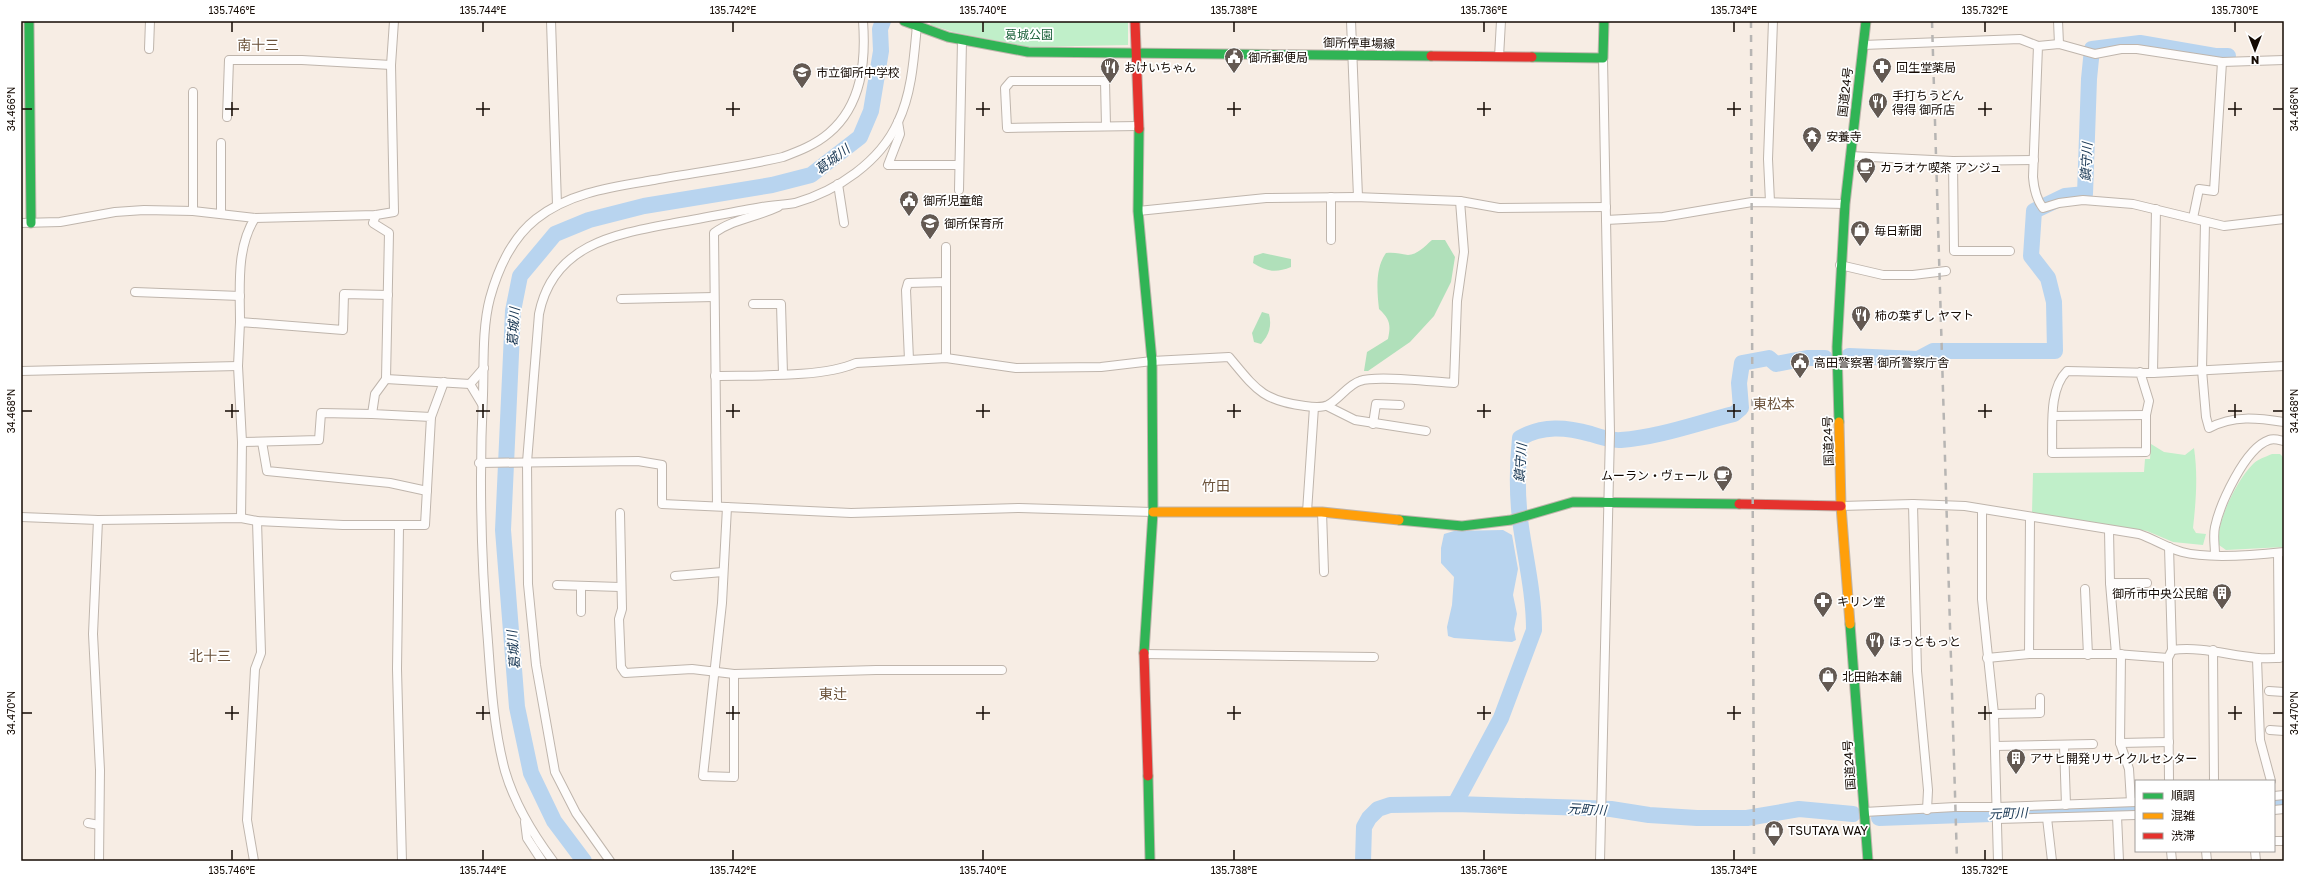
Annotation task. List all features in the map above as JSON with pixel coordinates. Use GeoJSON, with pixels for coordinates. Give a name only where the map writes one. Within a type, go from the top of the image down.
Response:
{"type":"FeatureCollection","features":[{"type":"Feature","properties":{"kind":"main road"},"geometry":{"type":"LineString","coordinates":[[29,21],[31,223]]}},
{"type":"Feature","properties":{"kind":"main road","name":"御所停車場線"},"geometry":{"type":"LineString","coordinates":[[905,21],[918,23],[962,40],[1028,52],[1352,54],[1603,58]]}},
{"type":"Feature","properties":{"kind":"main road"},"geometry":{"type":"LineString","coordinates":[[1135,21],[1139,126],[1138,211],[1152,361],[1153,512],[1144,654],[1150,861]]}},
{"type":"Feature","properties":{"kind":"main road"},"geometry":{"type":"LineString","coordinates":[[1603,58],[1604,21]]}},
{"type":"Feature","properties":{"kind":"main road","name":"国道24号"},"geometry":{"type":"LineString","coordinates":[[1866,21],[1845,204],[1840,265],[1837,347],[1841,506],[1868,861]]}},
{"type":"Feature","properties":{"kind":"main road"},"geometry":{"type":"LineString","coordinates":[[1153,512],[1322,512],[1462,526],[1512,520],[1532,512],[1573,502],[1608,501],[1841,506]]}},
{"type":"Feature","properties":{"kind":"street"},"geometry":{"type":"LineString","coordinates":[[149,49],[150,21]]}},
{"type":"Feature","properties":{"kind":"street"},"geometry":{"type":"LineString","coordinates":[[21,223],[71,221],[115,212],[193,211],[255,218],[376,215],[394,212],[391,65],[394,21]]}},
{"type":"Feature","properties":{"kind":"street"},"geometry":{"type":"LineString","coordinates":[[550,21],[557,205]]}},
{"type":"Feature","properties":{"kind":"street"},"geometry":{"type":"LineString","coordinates":[[542,861],[527,838],[524,820],[505,772],[498,736],[482,569],[482,405],[489,299],[511,247],[536,219],[557,205],[598,189],[758,163],[783,157],[809,146],[829,133],[852,104],[860,83],[864,60],[863,21]]}},
{"type":"Feature","properties":{"kind":"street"},"geometry":{"type":"LineString","coordinates":[[1352,21],[1358,197]]}},
{"type":"Feature","properties":{"kind":"street"},"geometry":{"type":"LineString","coordinates":[[1499,57],[1501,21]]}},
{"type":"Feature","properties":{"kind":"street"},"geometry":{"type":"LineString","coordinates":[[1770,202],[1768,159],[1773,21]]}},
{"type":"Feature","properties":{"kind":"street"},"geometry":{"type":"LineString","coordinates":[[2058,21],[2059,44]]}},
{"type":"Feature","properties":{"kind":"street"},"geometry":{"type":"LineString","coordinates":[[717,506],[714,376],[714,233],[725,225],[764,214],[780,206],[818,196],[863,167],[888,139],[898,122],[910,81],[918,23]]}},
{"type":"Feature","properties":{"kind":"street"},"geometry":{"type":"LineString","coordinates":[[1863,45],[2020,39],[2038,46],[2059,44],[2095,54],[2121,49],[2137,49],[2222,62],[2284,60]]}},
{"type":"Feature","properties":{"kind":"street"},"geometry":{"type":"LineString","coordinates":[[959,190],[962,40]]}},
{"type":"Feature","properties":{"kind":"street"},"geometry":{"type":"LineString","coordinates":[[2038,46],[2034,188],[2038,202],[2043,208],[2059,203],[2083,200],[2133,204],[2204,222],[2235,226],[2284,219]]}},
{"type":"Feature","properties":{"kind":"street"},"geometry":{"type":"LineString","coordinates":[[1600,861],[1610,444],[1603,58]]}},
{"type":"Feature","properties":{"kind":"street"},"geometry":{"type":"LineString","coordinates":[[227,117],[229,60],[302,60],[391,65]]}},
{"type":"Feature","properties":{"kind":"street"},"geometry":{"type":"LineString","coordinates":[[2193,218],[2199,189],[2214,191],[2222,62]]}},
{"type":"Feature","properties":{"kind":"street"},"geometry":{"type":"LineString","coordinates":[[1106,126],[1105,81],[1011,81],[1005,88],[1007,128],[1139,126]]}},
{"type":"Feature","properties":{"kind":"street"},"geometry":{"type":"LineString","coordinates":[[193,92],[193,211]]}},
{"type":"Feature","properties":{"kind":"street"},"geometry":{"type":"LineString","coordinates":[[898,122],[900,134],[888,165],[959,165]]}},
{"type":"Feature","properties":{"kind":"street"},"geometry":{"type":"LineString","coordinates":[[221,143],[221,213]]}},
{"type":"Feature","properties":{"kind":"street"},"geometry":{"type":"LineString","coordinates":[[1850,156],[1953,161],[2034,160]]}},
{"type":"Feature","properties":{"kind":"street"},"geometry":{"type":"LineString","coordinates":[[1953,161],[1954,251],[2010,251]]}},
{"type":"Feature","properties":{"kind":"street"},"geometry":{"type":"LineString","coordinates":[[838,184],[844,223]]}},
{"type":"Feature","properties":{"kind":"street"},"geometry":{"type":"LineString","coordinates":[[1138,211],[1266,198],[1331,197],[1460,201],[1500,208],[1606,207]]}},
{"type":"Feature","properties":{"kind":"street"},"geometry":{"type":"LineString","coordinates":[[1331,197],[1331,240]]}},
{"type":"Feature","properties":{"kind":"street"},"geometry":{"type":"LineString","coordinates":[[1327,406],[1359,381],[1377,379],[1454,384],[1457,300],[1464,252],[1460,201]]}},
{"type":"Feature","properties":{"kind":"street"},"geometry":{"type":"LineString","coordinates":[[1606,220],[1663,217],[1752,202],[1845,204]]}},
{"type":"Feature","properties":{"kind":"street"},"geometry":{"type":"LineString","coordinates":[[610,861],[576,813],[555,772],[536,665],[528,584],[525,462],[539,314],[543,295],[556,272],[584,249],[625,232],[764,206],[780,206]]}},
{"type":"Feature","properties":{"kind":"street"},"geometry":{"type":"LineString","coordinates":[[2153,373],[2156,209]]}},
{"type":"Feature","properties":{"kind":"street"},"geometry":{"type":"LineString","coordinates":[[372,414],[374,394],[386,379],[388,295],[389,232],[373,223],[376,215]]}},
{"type":"Feature","properties":{"kind":"street"},"geometry":{"type":"LineString","coordinates":[[241,518],[242,442],[238,366],[242,253],[247,230],[255,218]]}},
{"type":"Feature","properties":{"kind":"street"},"geometry":{"type":"LineString","coordinates":[[2204,222],[2202,370],[2206,417],[2209,428],[2228,420],[2242,418],[2284,422]]}},
{"type":"Feature","properties":{"kind":"street"},"geometry":{"type":"LineString","coordinates":[[946,247],[946,358]]}},
{"type":"Feature","properties":{"kind":"street"},"geometry":{"type":"LineString","coordinates":[[1840,265],[1883,275],[1913,275],[1946,272]]}},
{"type":"Feature","properties":{"kind":"street"},"geometry":{"type":"LineString","coordinates":[[909,360],[906,290],[908,283],[946,282]]}},
{"type":"Feature","properties":{"kind":"street"},"geometry":{"type":"LineString","coordinates":[[135,292],[240,296]]}},
{"type":"Feature","properties":{"kind":"street"},"geometry":{"type":"LineString","coordinates":[[240,322],[343,330],[344,294],[388,295]]}},
{"type":"Feature","properties":{"kind":"street"},"geometry":{"type":"LineString","coordinates":[[621,299],[714,298]]}},
{"type":"Feature","properties":{"kind":"street"},"geometry":{"type":"LineString","coordinates":[[753,304],[781,304],[783,374]]}},
{"type":"Feature","properties":{"kind":"street"},"geometry":{"type":"LineString","coordinates":[[714,376],[783,374],[845,368],[856,363],[946,358],[1016,368],[1101,367],[1152,361],[1229,358],[1258,391],[1285,404],[1314,407],[1327,406],[1355,420],[1426,431]]}},
{"type":"Feature","properties":{"kind":"street"},"geometry":{"type":"LineString","coordinates":[[21,371],[238,366]]}},
{"type":"Feature","properties":{"kind":"street"},"geometry":{"type":"LineString","coordinates":[[2140,372],[2149,401],[2146,416],[2146,452],[2052,452],[2054,404],[2061,378],[2067,371],[2140,372],[2153,373],[2284,366]]}},
{"type":"Feature","properties":{"kind":"street"},"geometry":{"type":"LineString","coordinates":[[470,384],[484,368]]}},
{"type":"Feature","properties":{"kind":"street"},"geometry":{"type":"LineString","coordinates":[[386,379],[470,384]]}},
{"type":"Feature","properties":{"kind":"street"},"geometry":{"type":"LineString","coordinates":[[21,518],[98,520],[241,518],[257,521],[399,527],[425,525],[431,418],[444,382]]}},
{"type":"Feature","properties":{"kind":"street"},"geometry":{"type":"LineString","coordinates":[[470,384],[482,405]]}},
{"type":"Feature","properties":{"kind":"street"},"geometry":{"type":"LineString","coordinates":[[1373,424],[1376,404],[1400,405]]}},
{"type":"Feature","properties":{"kind":"street"},"geometry":{"type":"LineString","coordinates":[[1307,512],[1314,407]]}},
{"type":"Feature","properties":{"kind":"street"},"geometry":{"type":"LineString","coordinates":[[242,442],[319,440],[321,413],[372,414],[431,418]]}},
{"type":"Feature","properties":{"kind":"street"},"geometry":{"type":"LineString","coordinates":[[2053,416],[2146,416]]}},
{"type":"Feature","properties":{"kind":"street"},"geometry":{"type":"LineString","coordinates":[[2215,554],[2216,525],[2238,474],[2254,452],[2264,442],[2270,439],[2284,441]]}},
{"type":"Feature","properties":{"kind":"street"},"geometry":{"type":"LineString","coordinates":[[262,442],[267,471],[390,483],[427,492]]}},
{"type":"Feature","properties":{"kind":"street"},"geometry":{"type":"LineString","coordinates":[[482,463],[638,460],[662,465],[662,504],[851,513],[1019,508],[1153,512]]}},
{"type":"Feature","properties":{"kind":"street"},"geometry":{"type":"LineString","coordinates":[[1841,506],[1913,504],[1982,509],[2139,534],[2154,538],[2169,547],[2182,552],[2215,554],[2281,553],[2281,658],[2257,659],[2213,650],[2170,654],[2029,654],[1987,658]]}},
{"type":"Feature","properties":{"kind":"street"},"geometry":{"type":"LineString","coordinates":[[1913,504],[1917,671],[1928,790],[1928,810]]}},
{"type":"Feature","properties":{"kind":"street"},"geometry":{"type":"LineString","coordinates":[[727,507],[723,572],[702,776],[734,777],[734,674]]}},
{"type":"Feature","properties":{"kind":"street"},"geometry":{"type":"LineString","coordinates":[[1982,509],[1982,599],[1994,714],[1998,861]]}},
{"type":"Feature","properties":{"kind":"street"},"geometry":{"type":"LineString","coordinates":[[1322,512],[1324,572]]}},
{"type":"Feature","properties":{"kind":"street"},"geometry":{"type":"LineString","coordinates":[[620,513],[621,667],[625,673],[692,669],[713,673],[734,674],[876,670],[1002,670]]}},
{"type":"Feature","properties":{"kind":"street"},"geometry":{"type":"LineString","coordinates":[[2029,654],[2030,517]]}},
{"type":"Feature","properties":{"kind":"street"},"geometry":{"type":"LineString","coordinates":[[98,520],[93,634],[100,770],[99,861]]}},
{"type":"Feature","properties":{"kind":"street"},"geometry":{"type":"LineString","coordinates":[[254,861],[247,820],[255,669],[261,653],[257,521]]}},
{"type":"Feature","properties":{"kind":"street"},"geometry":{"type":"LineString","coordinates":[[399,527],[397,670],[402,861]]}},
{"type":"Feature","properties":{"kind":"street"},"geometry":{"type":"LineString","coordinates":[[1864,812],[1928,810],[1956,807],[2134,802],[2129,769],[2120,743],[2119,654],[2110,583],[2109,530]]}},
{"type":"Feature","properties":{"kind":"street"},"geometry":{"type":"LineString","coordinates":[[2169,547],[2169,780]]}},
{"type":"Feature","properties":{"kind":"street"},"geometry":{"type":"LineString","coordinates":[[675,576],[723,572]]}},
{"type":"Feature","properties":{"kind":"street"},"geometry":{"type":"LineString","coordinates":[[2110,583],[2147,583]]}},
{"type":"Feature","properties":{"kind":"street"},"geometry":{"type":"LineString","coordinates":[[557,585],[620,586]]}},
{"type":"Feature","properties":{"kind":"street"},"geometry":{"type":"LineString","coordinates":[[581,586],[581,612]]}},
{"type":"Feature","properties":{"kind":"street"},"geometry":{"type":"LineString","coordinates":[[2084,589],[2088,655]]}},
{"type":"Feature","properties":{"kind":"street"},"geometry":{"type":"LineString","coordinates":[[2213,650],[2214,780]]}},
{"type":"Feature","properties":{"kind":"street"},"geometry":{"type":"LineString","coordinates":[[1144,654],[1374,657]]}},
{"type":"Feature","properties":{"kind":"street"},"geometry":{"type":"LineString","coordinates":[[2257,659],[2260,740],[2271,780]]}},
{"type":"Feature","properties":{"kind":"street"},"geometry":{"type":"LineString","coordinates":[[2270,691],[2284,692]]}},
{"type":"Feature","properties":{"kind":"street"},"geometry":{"type":"LineString","coordinates":[[1994,714],[2040,713],[2040,698]]}},
{"type":"Feature","properties":{"kind":"street"},"geometry":{"type":"LineString","coordinates":[[2270,730],[2284,731]]}},
{"type":"Feature","properties":{"kind":"street"},"geometry":{"type":"LineString","coordinates":[[2120,743],[2170,742]]}},
{"type":"Feature","properties":{"kind":"street"},"geometry":{"type":"LineString","coordinates":[[1995,746],[2093,744]]}},
{"type":"Feature","properties":{"kind":"street"},"geometry":{"type":"LineString","coordinates":[[2064,745],[2066,805]]}},
{"type":"Feature","properties":{"kind":"street"},"geometry":{"type":"LineString","coordinates":[[1997,819],[2135,815]]}},
{"type":"Feature","properties":{"kind":"street"},"geometry":{"type":"LineString","coordinates":[[2117,816],[2119,861]]}},
{"type":"Feature","properties":{"kind":"street"},"geometry":{"type":"LineString","coordinates":[[2047,818],[2052,861]]}},
{"type":"Feature","properties":{"kind":"street"},"geometry":{"type":"LineString","coordinates":[[524,820],[553,861]]}},
{"type":"Feature","properties":{"kind":"street"},"geometry":{"type":"LineString","coordinates":[[88,824],[99,824]]}},
{"type":"Feature","properties":{"kind":"green space","name":"葛城公園"},"geometry":{"type":"Polygon","coordinates":[[[929,21],[1128,21],[1128,45],[1029,47],[953,32],[931,25],[929,21]]]}},
{"type":"Feature","properties":{"kind":"green space"},"geometry":{"type":"Polygon","coordinates":[[[1432,240],[1445,240],[1455,257],[1451,282],[1434,316],[1410,342],[1368,371],[1364,371],[1367,352],[1388,339],[1389,334],[1389,322],[1379,309],[1378,302],[1378,273],[1382,259],[1386,253],[1408,255],[1415,254],[1432,240]]]}},
{"type":"Feature","properties":{"kind":"green space"},"geometry":{"type":"Polygon","coordinates":[[[1263,253],[1291,259],[1291,267],[1272,271],[1253,263],[1254,256],[1263,253]]]}},
{"type":"Feature","properties":{"kind":"green space"},"geometry":{"type":"Polygon","coordinates":[[[1262,312],[1269,314],[1270,326],[1268,334],[1261,344],[1254,342],[1252,333],[1262,312]]]}},
{"type":"Feature","properties":{"kind":"green space"},"geometry":{"type":"Polygon","coordinates":[[[2151,444],[2164,452],[2185,455],[2194,448],[2196,488],[2193,528],[2196,533],[2206,534],[2203,545],[2173,542],[2147,531],[2032,513],[2033,473],[2144,472],[2145,459],[2150,459],[2151,444]]]}},
{"type":"Feature","properties":{"kind":"green space"},"geometry":{"type":"Polygon","coordinates":[[[2272,454],[2280,454],[2284,458],[2284,547],[2226,550],[2219,545],[2219,536],[2220,525],[2228,502],[2240,480],[2253,464],[2259,459],[2272,454]]]}},
{"type":"Feature","properties":{"kind":"water"},"geometry":{"type":"Polygon","coordinates":[[[1503,530],[1512,535],[1518,569],[1513,595],[1517,614],[1514,629],[1516,640],[1512,642],[1454,638],[1448,636],[1447,627],[1452,605],[1454,577],[1441,563],[1441,548],[1444,534],[1454,531],[1503,530]]]}},
{"type":"Feature","properties":{"kind":"waterway","name":"葛城川"},"geometry":{"type":"LineString","coordinates":[[584,861],[554,821],[531,773],[517,707],[503,530],[513,311],[520,276],[555,234],[589,220],[644,206],[772,185],[811,175],[860,137],[871,111],[881,51],[880,29],[883,21]]}},
{"type":"Feature","properties":{"kind":"waterway","name":"鎮守川"},"geometry":{"type":"LineString","coordinates":[[1849,356],[1918,359],[1933,351],[2055,351],[2054,302],[2048,278],[2031,256],[2034,211],[2065,196],[2085,194],[2089,79],[2092,49],[2140,43],[2215,56],[2228,56]]}},
{"type":"Feature","properties":{"kind":"waterway","name":"鎮守川"},"geometry":{"type":"LineString","coordinates":[[1455,804],[1501,718],[1534,630],[1531,591],[1521,527],[1518,494],[1518,460],[1520,438],[1537,431],[1555,428],[1573,430],[1617,440],[1650,436],[1678,429],[1734,414],[1741,408],[1739,383],[1742,363],[1769,358],[1776,364],[1807,358],[1825,358]]}},
{"type":"Feature","properties":{"kind":"waterway","name":"元町川"},"geometry":{"type":"LineString","coordinates":[[2275,803],[2284,803]]}},
{"type":"Feature","properties":{"kind":"waterway","name":"元町川"},"geometry":{"type":"LineString","coordinates":[[1363,861],[1364,827],[1369,818],[1378,809],[1390,805],[1455,804],[1588,808],[1611,809],[1649,815],[1697,818],[1747,818],[1799,809],[1853,814]]}},
{"type":"Feature","properties":{"kind":"waterway","name":"元町川"},"geometry":{"type":"LineString","coordinates":[[1879,818],[2135,809]]}},
{"type":"Feature","properties":{"kind":"railway"},"geometry":{"type":"LineString","coordinates":[[1751,21],[1754,861]]}},
{"type":"Feature","properties":{"kind":"railway"},"geometry":{"type":"LineString","coordinates":[[1932,21],[1957,861]]}},
{"type":"Feature","properties":{"kind":"traffic: fast"},"geometry":{"type":"LineString","coordinates":[[29,21],[31,223]]}},
{"type":"Feature","properties":{"kind":"traffic: fast"},"geometry":{"type":"LineString","coordinates":[[904,21],[948,37],[1028,52],[1431,56]]}},
{"type":"Feature","properties":{"kind":"traffic: fast"},"geometry":{"type":"LineString","coordinates":[[1532,57],[1603,58],[1604,21]]}},
{"type":"Feature","properties":{"kind":"traffic: fast"},"geometry":{"type":"LineString","coordinates":[[1839,422],[1837,347],[1845,204],[1866,21]]}},
{"type":"Feature","properties":{"kind":"traffic: fast"},"geometry":{"type":"LineString","coordinates":[[1139,129],[1138,211],[1152,361],[1153,512],[1144,653]]}},
{"type":"Feature","properties":{"kind":"traffic: fast"},"geometry":{"type":"LineString","coordinates":[[1399,520],[1462,526],[1511,520],[1573,502],[1739,504]]}},
{"type":"Feature","properties":{"kind":"traffic: fast"},"geometry":{"type":"LineString","coordinates":[[1850,624],[1868,861]]}},
{"type":"Feature","properties":{"kind":"traffic: fast"},"geometry":{"type":"LineString","coordinates":[[1148,776],[1150,861]]}},
{"type":"Feature","properties":{"kind":"traffic: slow"},"geometry":{"type":"LineString","coordinates":[[1839,422],[1841,506],[1850,624]]}},
{"type":"Feature","properties":{"kind":"traffic: slow"},"geometry":{"type":"LineString","coordinates":[[1153,512],[1322,512],[1399,520]]}},
{"type":"Feature","properties":{"kind":"traffic: jam"},"geometry":{"type":"LineString","coordinates":[[1135,21],[1139,129]]}},
{"type":"Feature","properties":{"kind":"traffic: jam"},"geometry":{"type":"LineString","coordinates":[[1431,56],[1532,57]]}},
{"type":"Feature","properties":{"kind":"traffic: jam"},"geometry":{"type":"LineString","coordinates":[[1739,504],[1841,506]]}},
{"type":"Feature","properties":{"kind":"traffic: jam"},"geometry":{"type":"LineString","coordinates":[[1144,653],[1148,776]]}},
{"type":"Feature","properties":{"kind":"place","name":"御所郵便局"},"geometry":{"type":"Point","coordinates":[1234,74]}},
{"type":"Feature","properties":{"kind":"place","name":"おけいちゃん"},"geometry":{"type":"Point","coordinates":[1110,84]}},
{"type":"Feature","properties":{"kind":"place","name":"回生堂薬局"},"geometry":{"type":"Point","coordinates":[1882,84]}},
{"type":"Feature","properties":{"kind":"place","name":"市立御所中学校"},"geometry":{"type":"Point","coordinates":[802,89]}},
{"type":"Feature","properties":{"kind":"place","name":"手打ちうどん 得得 御所店"},"geometry":{"type":"Point","coordinates":[1878,119]}},
{"type":"Feature","properties":{"kind":"place","name":"安養寺"},"geometry":{"type":"Point","coordinates":[1812,153]}},
{"type":"Feature","properties":{"kind":"place","name":"カラオケ喫茶 アンジュ"},"geometry":{"type":"Point","coordinates":[1866,184]}},
{"type":"Feature","properties":{"kind":"place","name":"御所児童館"},"geometry":{"type":"Point","coordinates":[909,217]}},
{"type":"Feature","properties":{"kind":"place","name":"御所保育所"},"geometry":{"type":"Point","coordinates":[930,240]}},
{"type":"Feature","properties":{"kind":"place","name":"毎日新聞"},"geometry":{"type":"Point","coordinates":[1860,247]}},
{"type":"Feature","properties":{"kind":"place","name":"柿の葉ずし ヤマト"},"geometry":{"type":"Point","coordinates":[1861,332]}},
{"type":"Feature","properties":{"kind":"place","name":"高田警察署 御所警察庁舎"},"geometry":{"type":"Point","coordinates":[1800,379]}},
{"type":"Feature","properties":{"kind":"place","name":"ムーラン・ヴェール"},"geometry":{"type":"Point","coordinates":[1723,492]}},
{"type":"Feature","properties":{"kind":"place","name":"御所市中央公民館"},"geometry":{"type":"Point","coordinates":[2222,610]}},
{"type":"Feature","properties":{"kind":"place","name":"キリン堂"},"geometry":{"type":"Point","coordinates":[1823,618]}},
{"type":"Feature","properties":{"kind":"place","name":"ほっともっと"},"geometry":{"type":"Point","coordinates":[1875,658]}},
{"type":"Feature","properties":{"kind":"place","name":"北田飴本舗"},"geometry":{"type":"Point","coordinates":[1828,693]}},
{"type":"Feature","properties":{"kind":"place","name":"アサヒ開発リサイクルセンター"},"geometry":{"type":"Point","coordinates":[2016,775]}},
{"type":"Feature","properties":{"kind":"place","name":"TSUTAYA WAY"},"geometry":{"type":"Point","coordinates":[1774,847]}},
{"type":"Feature","properties":{"kind":"district","name":"南十三"},"geometry":{"type":"Point","coordinates":[258,44]}},
{"type":"Feature","properties":{"kind":"district","name":"東松本"},"geometry":{"type":"Point","coordinates":[1774,403]}},
{"type":"Feature","properties":{"kind":"district","name":"竹田"},"geometry":{"type":"Point","coordinates":[1216,485]}},
{"type":"Feature","properties":{"kind":"district","name":"北十三"},"geometry":{"type":"Point","coordinates":[210,655]}},
{"type":"Feature","properties":{"kind":"district","name":"東辻"},"geometry":{"type":"Point","coordinates":[833,693]}}]}
